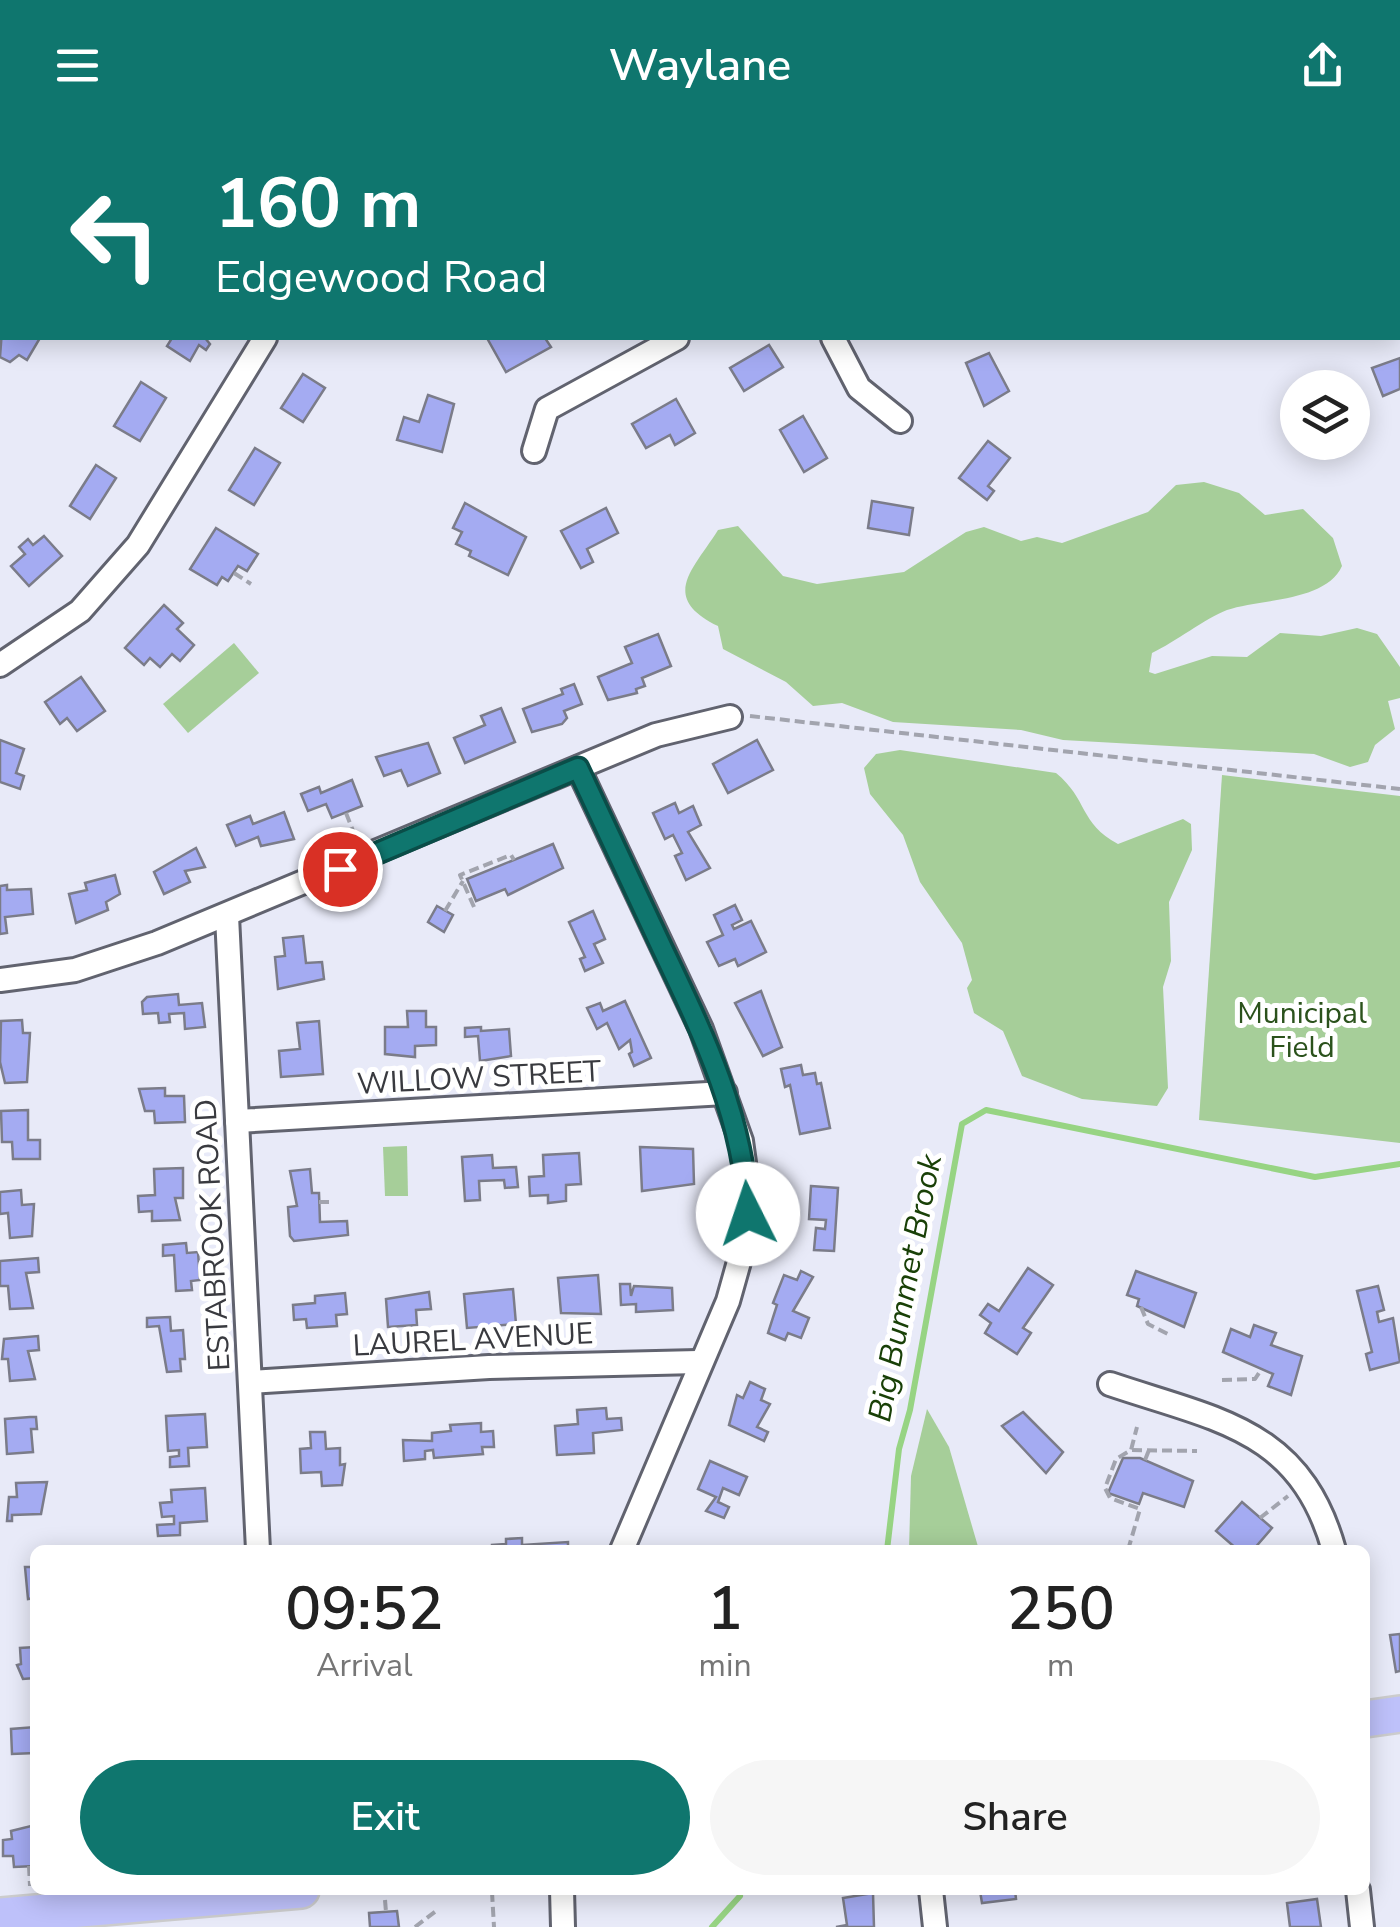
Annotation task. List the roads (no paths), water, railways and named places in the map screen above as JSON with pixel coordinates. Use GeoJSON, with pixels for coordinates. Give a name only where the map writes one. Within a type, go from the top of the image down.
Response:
{"type":"FeatureCollection","features":[{"type":"Feature","properties":{"kind":"main road"},"geometry":{"type":"LineString","coordinates":[[1370,1718],[1400,1714]]}},
{"type":"Feature","properties":{"kind":"main road"},"geometry":{"type":"LineString","coordinates":[[0,1916],[229,1895]]}},
{"type":"Feature","properties":{"kind":"street"},"geometry":{"type":"LineString","coordinates":[[0,665],[80,611],[138,546],[265,340]]}},
{"type":"Feature","properties":{"kind":"street"},"geometry":{"type":"LineString","coordinates":[[534,452],[547,410],[673,340]]}},
{"type":"Feature","properties":{"kind":"street"},"geometry":{"type":"LineString","coordinates":[[833,340],[859,388],[900,420]]}},
{"type":"Feature","properties":{"kind":"street"},"geometry":{"type":"LineString","coordinates":[[0,980],[75,970],[228,916],[656,735],[730,717]]}},
{"type":"Feature","properties":{"kind":"street"},"geometry":{"type":"LineString","coordinates":[[578,768],[700,1030],[725,1093],[741,1141],[748,1214],[728,1300],[698,1362],[624,1545]]}},
{"type":"Feature","properties":{"kind":"street","name":"ESTABROOK ROAD"},"geometry":{"type":"LineString","coordinates":[[228,916],[258,1545]]}},
{"type":"Feature","properties":{"kind":"street","name":"WILLOW STREET"},"geometry":{"type":"LineString","coordinates":[[237,1121],[725,1093]]}},
{"type":"Feature","properties":{"kind":"street","name":"LAUREL AVENUE"},"geometry":{"type":"LineString","coordinates":[[250,1382],[489,1367],[698,1362]]}},
{"type":"Feature","properties":{"kind":"street"},"geometry":{"type":"LineString","coordinates":[[1110,1384],[1227,1424],[1279,1453],[1316,1500],[1332,1545]]}},
{"type":"Feature","properties":{"kind":"street"},"geometry":{"type":"LineString","coordinates":[[562,1895],[562,1927]]}},
{"type":"Feature","properties":{"kind":"street"},"geometry":{"type":"LineString","coordinates":[[932,1895],[936,1927]]}},
{"type":"Feature","properties":{"kind":"street"},"geometry":{"type":"LineString","coordinates":[[1359,1895],[1362,1927]]}},
{"type":"Feature","properties":{"kind":"waterway","name":"Big Bummet Brook"},"geometry":{"type":"LineString","coordinates":[[888,1545],[899,1449],[910,1410],[962,1124],[986,1110],[1315,1177],[1400,1164]]}},
{"type":"Feature","properties":{"kind":"waterway","name":"Big Bummet Brook"},"geometry":{"type":"LineString","coordinates":[[712,1927],[740,1896]]}},
{"type":"Feature","properties":{"kind":"park label","name":"Municipal Field"},"geometry":{"type":"Point","coordinates":[1302,1030]}}]}
